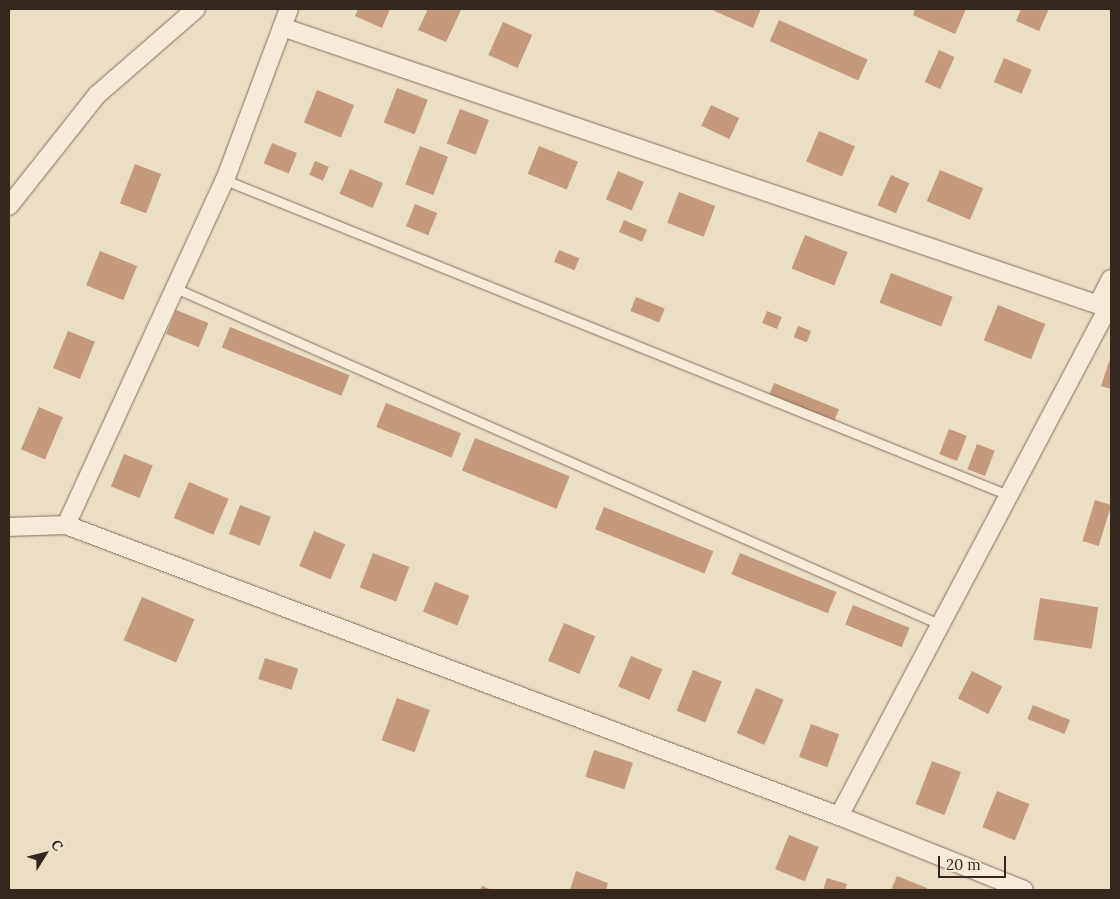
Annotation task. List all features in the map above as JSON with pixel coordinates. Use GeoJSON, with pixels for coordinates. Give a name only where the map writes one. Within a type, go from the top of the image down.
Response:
{"type":"FeatureCollection","features":[{"type":"Feature","properties":{"kind":"street"},"geometry":{"type":"LineString","coordinates":[[9,206],[97,96],[196,9]]}},
{"type":"Feature","properties":{"kind":"street"},"geometry":{"type":"LineString","coordinates":[[66,525],[225,180],[289,9]]}},
{"type":"Feature","properties":{"kind":"street"},"geometry":{"type":"LineString","coordinates":[[282,27],[1106,307]]}},
{"type":"Feature","properties":{"kind":"street"},"geometry":{"type":"LineString","coordinates":[[839,816],[1106,307],[1111,280]]}},
{"type":"Feature","properties":{"kind":"street"},"geometry":{"type":"LineString","coordinates":[[9,527],[66,525],[839,816],[1024,890]]}},
{"type":"Feature","properties":{"kind":"lane"},"geometry":{"type":"LineString","coordinates":[[225,180],[1008,495]]}},
{"type":"Feature","properties":{"kind":"lane"},"geometry":{"type":"LineString","coordinates":[[174,288],[939,624]]}},
{"type":"Feature","properties":{"kind":"building"},"geometry":{"type":"Polygon","coordinates":[[[358,9],[390,9],[382,28],[355,16],[358,9]]]}},
{"type":"Feature","properties":{"kind":"building"},"geometry":{"type":"Polygon","coordinates":[[[428,9],[461,10],[446,42],[418,30],[428,9]]]}},
{"type":"Feature","properties":{"kind":"building"},"geometry":{"type":"Polygon","coordinates":[[[710,9],[761,9],[753,28],[710,9]]]}},
{"type":"Feature","properties":{"kind":"building"},"geometry":{"type":"Polygon","coordinates":[[[915,9],[966,9],[955,34],[913,15],[915,9]]]}},
{"type":"Feature","properties":{"kind":"building"},"geometry":{"type":"Polygon","coordinates":[[[1021,9],[1049,9],[1039,31],[1016,21],[1021,9]]]}},
{"type":"Feature","properties":{"kind":"building"},"geometry":{"type":"Polygon","coordinates":[[[779,20],[868,59],[858,80],[770,41],[779,20]]]}},
{"type":"Feature","properties":{"kind":"building"},"geometry":{"type":"Polygon","coordinates":[[[503,22],[532,35],[518,68],[488,55],[503,22]]]}},
{"type":"Feature","properties":{"kind":"building"},"geometry":{"type":"Polygon","coordinates":[[[939,50],[955,57],[940,89],[925,82],[939,50]]]}},
{"type":"Feature","properties":{"kind":"building"},"geometry":{"type":"Polygon","coordinates":[[[1004,58],[1032,70],[1021,94],[994,82],[1004,58]]]}},
{"type":"Feature","properties":{"kind":"building"},"geometry":{"type":"Polygon","coordinates":[[[397,88],[428,100],[415,134],[384,123],[397,88]]]}},
{"type":"Feature","properties":{"kind":"building"},"geometry":{"type":"Polygon","coordinates":[[[317,90],[354,105],[341,137],[304,122],[317,90]]]}},
{"type":"Feature","properties":{"kind":"building"},"geometry":{"type":"Polygon","coordinates":[[[711,105],[739,118],[729,139],[701,126],[711,105]]]}},
{"type":"Feature","properties":{"kind":"building"},"geometry":{"type":"Polygon","coordinates":[[[460,109],[489,120],[476,155],[447,144],[460,109]]]}},
{"type":"Feature","properties":{"kind":"building"},"geometry":{"type":"Polygon","coordinates":[[[819,131],[855,146],[842,177],[806,161],[819,131]]]}},
{"type":"Feature","properties":{"kind":"building"},"geometry":{"type":"Polygon","coordinates":[[[272,143],[297,153],[289,174],[264,163],[272,143]]]}},
{"type":"Feature","properties":{"kind":"building"},"geometry":{"type":"Polygon","coordinates":[[[420,146],[448,157],[433,195],[405,184],[420,146]]]}},
{"type":"Feature","properties":{"kind":"building"},"geometry":{"type":"Polygon","coordinates":[[[539,146],[578,162],[567,190],[528,174],[539,146]]]}},
{"type":"Feature","properties":{"kind":"building"},"geometry":{"type":"Polygon","coordinates":[[[315,161],[329,167],[323,181],[309,175],[315,161]]]}},
{"type":"Feature","properties":{"kind":"building"},"geometry":{"type":"Polygon","coordinates":[[[135,164],[161,174],[146,213],[120,203],[135,164]]]}},
{"type":"Feature","properties":{"kind":"building"},"geometry":{"type":"Polygon","coordinates":[[[350,169],[383,183],[373,208],[339,194],[350,169]]]}},
{"type":"Feature","properties":{"kind":"building"},"geometry":{"type":"Polygon","coordinates":[[[940,170],[983,188],[970,220],[927,201],[940,170]]]}},
{"type":"Feature","properties":{"kind":"building"},"geometry":{"type":"Polygon","coordinates":[[[618,171],[644,182],[632,210],[606,200],[618,171]]]}},
{"type":"Feature","properties":{"kind":"building"},"geometry":{"type":"Polygon","coordinates":[[[891,175],[909,183],[896,213],[878,205],[891,175]]]}},
{"type":"Feature","properties":{"kind":"building"},"geometry":{"type":"Polygon","coordinates":[[[679,192],[715,206],[704,237],[667,223],[679,192]]]}},
{"type":"Feature","properties":{"kind":"building"},"geometry":{"type":"Polygon","coordinates":[[[415,204],[437,213],[428,235],[406,226],[415,204]]]}},
{"type":"Feature","properties":{"kind":"building"},"geometry":{"type":"Polygon","coordinates":[[[624,220],[647,230],[642,242],[619,232],[624,220]]]}},
{"type":"Feature","properties":{"kind":"building"},"geometry":{"type":"Polygon","coordinates":[[[805,235],[848,252],[834,286],[792,268],[805,235]]]}},
{"type":"Feature","properties":{"kind":"building"},"geometry":{"type":"Polygon","coordinates":[[[559,250],[579,258],[575,270],[554,262],[559,250]]]}},
{"type":"Feature","properties":{"kind":"building"},"geometry":{"type":"Polygon","coordinates":[[[100,251],[137,266],[123,300],[86,285],[100,251]]]}},
{"type":"Feature","properties":{"kind":"building"},"geometry":{"type":"Polygon","coordinates":[[[891,273],[953,297],[941,327],[880,303],[891,273]]]}},
{"type":"Feature","properties":{"kind":"building"},"geometry":{"type":"Polygon","coordinates":[[[636,297],[665,309],[659,323],[630,311],[636,297]]]}},
{"type":"Feature","properties":{"kind":"building"},"geometry":{"type":"Polygon","coordinates":[[[998,305],[1045,324],[1031,359],[984,340],[998,305]]]}},
{"type":"Feature","properties":{"kind":"building"},"geometry":{"type":"Polygon","coordinates":[[[176,310],[208,323],[199,347],[166,334],[176,310]]]}},
{"type":"Feature","properties":{"kind":"building"},"geometry":{"type":"Polygon","coordinates":[[[767,311],[782,317],[777,329],[762,323],[767,311]]]}},
{"type":"Feature","properties":{"kind":"building"},"geometry":{"type":"Polygon","coordinates":[[[798,326],[811,331],[807,342],[794,337],[798,326]]]}},
{"type":"Feature","properties":{"kind":"building"},"geometry":{"type":"Polygon","coordinates":[[[230,327],[350,375],[341,396],[222,347],[230,327]]]}},
{"type":"Feature","properties":{"kind":"building"},"geometry":{"type":"Polygon","coordinates":[[[68,331],[95,342],[80,379],[53,368],[68,331]]]}},
{"type":"Feature","properties":{"kind":"building"},"geometry":{"type":"Polygon","coordinates":[[[1111,356],[1111,389],[1101,386],[1111,356]]]}},
{"type":"Feature","properties":{"kind":"building"},"geometry":{"type":"Polygon","coordinates":[[[774,383],[839,409],[833,423],[768,397],[774,383]]]}},
{"type":"Feature","properties":{"kind":"building"},"geometry":{"type":"Polygon","coordinates":[[[386,403],[461,433],[451,457],[376,427],[386,403]]]}},
{"type":"Feature","properties":{"kind":"building"},"geometry":{"type":"Polygon","coordinates":[[[39,407],[63,417],[45,460],[21,449],[39,407]]]}},
{"type":"Feature","properties":{"kind":"building"},"geometry":{"type":"Polygon","coordinates":[[[949,429],[967,436],[957,461],[939,454],[949,429]]]}},
{"type":"Feature","properties":{"kind":"building"},"geometry":{"type":"Polygon","coordinates":[[[475,438],[570,476],[556,509],[462,470],[475,438]]]}},
{"type":"Feature","properties":{"kind":"building"},"geometry":{"type":"Polygon","coordinates":[[[977,444],[995,451],[985,476],[967,469],[977,444]]]}},
{"type":"Feature","properties":{"kind":"building"},"geometry":{"type":"Polygon","coordinates":[[[124,454],[153,466],[140,498],[111,486],[124,454]]]}},
{"type":"Feature","properties":{"kind":"building"},"geometry":{"type":"Polygon","coordinates":[[[189,482],[229,499],[213,535],[174,518],[189,482]]]}},
{"type":"Feature","properties":{"kind":"building"},"geometry":{"type":"Polygon","coordinates":[[[1095,500],[1111,505],[1099,546],[1082,541],[1095,500]]]}},
{"type":"Feature","properties":{"kind":"building"},"geometry":{"type":"Polygon","coordinates":[[[240,505],[271,517],[260,546],[229,534],[240,505]]]}},
{"type":"Feature","properties":{"kind":"building"},"geometry":{"type":"Polygon","coordinates":[[[604,507],[713,551],[704,573],[595,529],[604,507]]]}},
{"type":"Feature","properties":{"kind":"building"},"geometry":{"type":"Polygon","coordinates":[[[314,531],[345,544],[330,579],[299,566],[314,531]]]}},
{"type":"Feature","properties":{"kind":"building"},"geometry":{"type":"Polygon","coordinates":[[[373,553],[409,567],[396,602],[360,588],[373,553]]]}},
{"type":"Feature","properties":{"kind":"building"},"geometry":{"type":"Polygon","coordinates":[[[740,553],[836,592],[828,613],[731,574],[740,553]]]}},
{"type":"Feature","properties":{"kind":"building"},"geometry":{"type":"Polygon","coordinates":[[[435,582],[469,596],[457,626],[423,612],[435,582]]]}},
{"type":"Feature","properties":{"kind":"building"},"geometry":{"type":"Polygon","coordinates":[[[142,597],[194,619],[176,663],[124,640],[142,597]]]}},
{"type":"Feature","properties":{"kind":"building"},"geometry":{"type":"Polygon","coordinates":[[[1040,598],[1098,607],[1092,649],[1033,639],[1040,598]]]}},
{"type":"Feature","properties":{"kind":"building"},"geometry":{"type":"Polygon","coordinates":[[[853,605],[910,628],[902,647],[845,624],[853,605]]]}},
{"type":"Feature","properties":{"kind":"building"},"geometry":{"type":"Polygon","coordinates":[[[564,623],[595,636],[579,674],[548,661],[564,623]]]}},
{"type":"Feature","properties":{"kind":"building"},"geometry":{"type":"Polygon","coordinates":[[[631,656],[662,669],[649,700],[618,686],[631,656]]]}},
{"type":"Feature","properties":{"kind":"building"},"geometry":{"type":"Polygon","coordinates":[[[265,658],[298,669],[291,690],[258,679],[265,658]]]}},
{"type":"Feature","properties":{"kind":"building"},"geometry":{"type":"Polygon","coordinates":[[[693,670],[722,682],[705,722],[677,711],[693,670]]]}},
{"type":"Feature","properties":{"kind":"building"},"geometry":{"type":"Polygon","coordinates":[[[972,671],[1002,686],[988,714],[958,699],[972,671]]]}},
{"type":"Feature","properties":{"kind":"building"},"geometry":{"type":"Polygon","coordinates":[[[756,688],[784,700],[764,745],[737,733],[756,688]]]}},
{"type":"Feature","properties":{"kind":"building"},"geometry":{"type":"Polygon","coordinates":[[[397,698],[430,710],[414,752],[382,740],[397,698]]]}},
{"type":"Feature","properties":{"kind":"building"},"geometry":{"type":"Polygon","coordinates":[[[1033,705],[1070,720],[1064,734],[1027,719],[1033,705]]]}},
{"type":"Feature","properties":{"kind":"building"},"geometry":{"type":"Polygon","coordinates":[[[811,724],[839,734],[827,767],[799,757],[811,724]]]}},
{"type":"Feature","properties":{"kind":"building"},"geometry":{"type":"Polygon","coordinates":[[[594,750],[633,763],[624,789],[585,777],[594,750]]]}},
{"type":"Feature","properties":{"kind":"building"},"geometry":{"type":"Polygon","coordinates":[[[932,761],[961,772],[944,815],[916,804],[932,761]]]}},
{"type":"Feature","properties":{"kind":"building"},"geometry":{"type":"Polygon","coordinates":[[[997,791],[1029,804],[1015,840],[982,827],[997,791]]]}},
{"type":"Feature","properties":{"kind":"building"},"geometry":{"type":"Polygon","coordinates":[[[789,835],[819,847],[805,881],[775,869],[789,835]]]}},
{"type":"Feature","properties":{"kind":"building"},"geometry":{"type":"Polygon","coordinates":[[[576,871],[608,883],[606,890],[570,890],[576,871]]]}},
{"type":"Feature","properties":{"kind":"building"},"geometry":{"type":"Polygon","coordinates":[[[897,876],[927,888],[927,890],[891,890],[897,876]]]}},
{"type":"Feature","properties":{"kind":"building"},"geometry":{"type":"Polygon","coordinates":[[[827,878],[847,884],[845,890],[823,890],[827,878]]]}},
{"type":"Feature","properties":{"kind":"building"},"geometry":{"type":"Polygon","coordinates":[[[482,886],[492,890],[480,890],[482,886]]]}}]}
